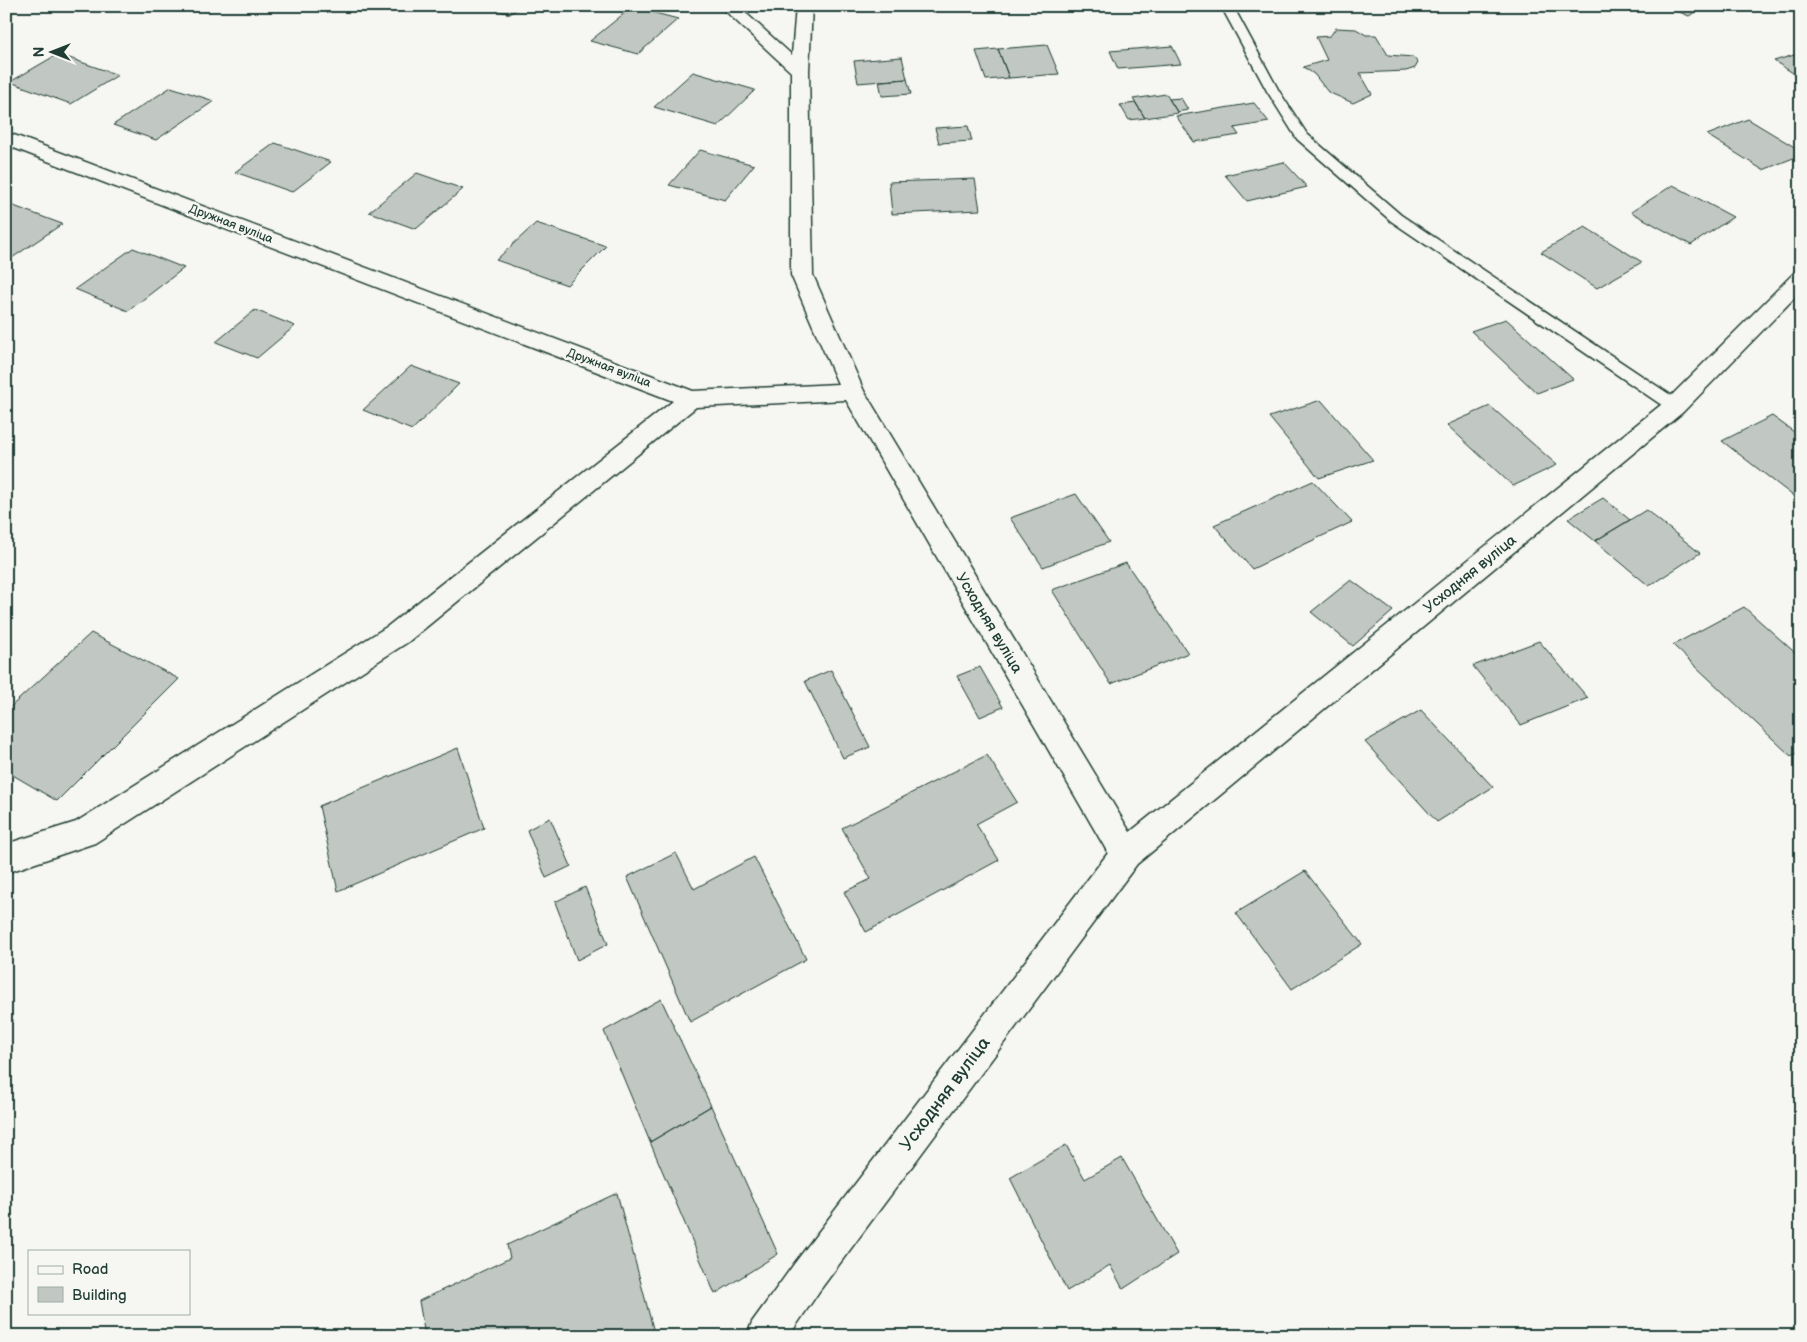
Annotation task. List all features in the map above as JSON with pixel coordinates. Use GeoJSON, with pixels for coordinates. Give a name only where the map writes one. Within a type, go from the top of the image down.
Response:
{"type":"FeatureCollection","features":[{"type":"Feature","properties":{"kind":"street"},"geometry":{"type":"LineString","coordinates":[[728,6],[800,71]]}},
{"type":"Feature","properties":{"kind":"street"},"geometry":{"type":"LineString","coordinates":[[804,6],[800,71],[802,275],[853,392]]}},
{"type":"Feature","properties":{"kind":"street","name":"Дружная вуліца"},"geometry":{"type":"LineString","coordinates":[[6,138],[690,399],[853,392]]}},
{"type":"Feature","properties":{"kind":"street","name":"Усходняя вуліца"},"geometry":{"type":"LineString","coordinates":[[766,1336],[812,1269],[1126,854],[1675,406],[1801,278]]}},
{"type":"Feature","properties":{"kind":"street","name":"Усходняя вуліца"},"geometry":{"type":"LineString","coordinates":[[853,392],[1126,854]]}},
{"type":"Feature","properties":{"kind":"street"},"geometry":{"type":"LineString","coordinates":[[6,859],[84,833],[398,634],[690,399]]}},
{"type":"Feature","properties":{"kind":"lane"},"geometry":{"type":"LineString","coordinates":[[1227,6],[1272,91],[1302,136],[1396,218],[1675,406]]}},
{"type":"Feature","properties":{"kind":"building"},"geometry":{"type":"Polygon","coordinates":[[[482,6],[521,6],[510,14],[482,6]]]}},
{"type":"Feature","properties":{"kind":"building"},"geometry":{"type":"Polygon","coordinates":[[[1665,6],[1704,6],[1689,16],[1665,6]]]}},
{"type":"Feature","properties":{"kind":"building"},"geometry":{"type":"Polygon","coordinates":[[[632,7],[678,19],[638,54],[590,41],[632,7]]]}},
{"type":"Feature","properties":{"kind":"building"},"geometry":{"type":"Polygon","coordinates":[[[1336,28],[1356,29],[1366,35],[1376,35],[1388,55],[1413,57],[1418,63],[1415,68],[1406,71],[1360,73],[1372,94],[1353,103],[1328,92],[1314,74],[1303,67],[1327,60],[1316,37],[1330,36],[1336,28]]]}},
{"type":"Feature","properties":{"kind":"building"},"geometry":{"type":"Polygon","coordinates":[[[1047,45],[1059,74],[1009,78],[998,49],[1047,45]]]}},
{"type":"Feature","properties":{"kind":"building"},"geometry":{"type":"Polygon","coordinates":[[[1172,46],[1181,64],[1118,69],[1110,51],[1172,46]]]}},
{"type":"Feature","properties":{"kind":"building"},"geometry":{"type":"Polygon","coordinates":[[[998,49],[1009,78],[986,80],[976,51],[998,49]]]}},
{"type":"Feature","properties":{"kind":"building"},"geometry":{"type":"Polygon","coordinates":[[[1801,53],[1801,78],[1774,61],[1801,53]]]}},
{"type":"Feature","properties":{"kind":"building"},"geometry":{"type":"Polygon","coordinates":[[[58,54],[118,75],[71,104],[10,82],[58,54]]]}},
{"type":"Feature","properties":{"kind":"building"},"geometry":{"type":"Polygon","coordinates":[[[902,57],[907,79],[858,83],[854,61],[902,57]]]}},
{"type":"Feature","properties":{"kind":"building"},"geometry":{"type":"Polygon","coordinates":[[[693,72],[755,90],[718,126],[654,107],[693,72]]]}},
{"type":"Feature","properties":{"kind":"building"},"geometry":{"type":"Polygon","coordinates":[[[907,79],[911,94],[882,96],[879,81],[907,79]]]}},
{"type":"Feature","properties":{"kind":"building"},"geometry":{"type":"Polygon","coordinates":[[[171,87],[214,101],[156,140],[113,125],[171,87]]]}},
{"type":"Feature","properties":{"kind":"building"},"geometry":{"type":"Polygon","coordinates":[[[1166,94],[1178,113],[1145,118],[1133,99],[1166,94]]]}},
{"type":"Feature","properties":{"kind":"building"},"geometry":{"type":"Polygon","coordinates":[[[1181,98],[1188,110],[1177,112],[1169,99],[1181,98]]]}},
{"type":"Feature","properties":{"kind":"building"},"geometry":{"type":"Polygon","coordinates":[[[1136,103],[1145,118],[1129,120],[1120,105],[1136,103]]]}},
{"type":"Feature","properties":{"kind":"building"},"geometry":{"type":"Polygon","coordinates":[[[1254,103],[1269,122],[1234,128],[1239,135],[1194,142],[1176,116],[1254,103]]]}},
{"type":"Feature","properties":{"kind":"building"},"geometry":{"type":"Polygon","coordinates":[[[1748,119],[1801,151],[1801,155],[1763,170],[1707,135],[1748,119]]]}},
{"type":"Feature","properties":{"kind":"building"},"geometry":{"type":"Polygon","coordinates":[[[968,126],[972,141],[939,143],[935,128],[968,126]]]}},
{"type":"Feature","properties":{"kind":"building"},"geometry":{"type":"Polygon","coordinates":[[[275,143],[331,162],[292,192],[235,172],[275,143]]]}},
{"type":"Feature","properties":{"kind":"building"},"geometry":{"type":"Polygon","coordinates":[[[700,150],[754,165],[725,200],[669,185],[700,150]]]}},
{"type":"Feature","properties":{"kind":"building"},"geometry":{"type":"Polygon","coordinates":[[[1284,162],[1307,187],[1247,201],[1225,175],[1284,162]]]}},
{"type":"Feature","properties":{"kind":"building"},"geometry":{"type":"Polygon","coordinates":[[[417,173],[463,189],[416,229],[369,212],[417,173]]]}},
{"type":"Feature","properties":{"kind":"building"},"geometry":{"type":"Polygon","coordinates":[[[975,179],[980,210],[892,214],[889,182],[975,179]]]}},
{"type":"Feature","properties":{"kind":"building"},"geometry":{"type":"Polygon","coordinates":[[[1673,185],[1733,217],[1691,245],[1631,212],[1673,185]]]}},
{"type":"Feature","properties":{"kind":"building"},"geometry":{"type":"Polygon","coordinates":[[[11,205],[62,224],[6,262],[6,208],[11,205]]]}},
{"type":"Feature","properties":{"kind":"building"},"geometry":{"type":"Polygon","coordinates":[[[536,223],[606,246],[567,285],[496,260],[536,223]]]}},
{"type":"Feature","properties":{"kind":"building"},"geometry":{"type":"Polygon","coordinates":[[[1585,227],[1642,262],[1597,288],[1541,252],[1585,227]]]}},
{"type":"Feature","properties":{"kind":"building"},"geometry":{"type":"Polygon","coordinates":[[[133,248],[184,268],[128,311],[75,289],[133,248]]]}},
{"type":"Feature","properties":{"kind":"building"},"geometry":{"type":"Polygon","coordinates":[[[255,310],[295,326],[257,358],[216,342],[255,310]]]}},
{"type":"Feature","properties":{"kind":"building"},"geometry":{"type":"Polygon","coordinates":[[[1506,319],[1573,379],[1537,393],[1471,331],[1506,319]]]}},
{"type":"Feature","properties":{"kind":"building"},"geometry":{"type":"Polygon","coordinates":[[[411,366],[459,384],[412,430],[363,410],[411,366]]]}},
{"type":"Feature","properties":{"kind":"building"},"geometry":{"type":"Polygon","coordinates":[[[1321,400],[1373,460],[1319,478],[1269,417],[1321,400]]]}},
{"type":"Feature","properties":{"kind":"building"},"geometry":{"type":"Polygon","coordinates":[[[1490,406],[1557,465],[1513,486],[1447,425],[1490,406]]]}},
{"type":"Feature","properties":{"kind":"building"},"geometry":{"type":"Polygon","coordinates":[[[1772,416],[1801,437],[1801,502],[1722,441],[1772,416]]]}},
{"type":"Feature","properties":{"kind":"building"},"geometry":{"type":"Polygon","coordinates":[[[1313,481],[1352,522],[1252,569],[1214,525],[1313,481]]]}},
{"type":"Feature","properties":{"kind":"building"},"geometry":{"type":"Polygon","coordinates":[[[1076,494],[1109,542],[1043,567],[1010,518],[1076,494]]]}},
{"type":"Feature","properties":{"kind":"building"},"geometry":{"type":"Polygon","coordinates":[[[1603,498],[1630,520],[1595,541],[1568,519],[1603,498]]]}},
{"type":"Feature","properties":{"kind":"building"},"geometry":{"type":"Polygon","coordinates":[[[1646,510],[1700,553],[1649,586],[1595,541],[1646,510]]]}},
{"type":"Feature","properties":{"kind":"building"},"geometry":{"type":"Polygon","coordinates":[[[1126,563],[1188,653],[1111,684],[1052,590],[1126,563]]]}},
{"type":"Feature","properties":{"kind":"building"},"geometry":{"type":"Polygon","coordinates":[[[1351,580],[1393,611],[1353,646],[1311,612],[1351,580]]]}},
{"type":"Feature","properties":{"kind":"building"},"geometry":{"type":"Polygon","coordinates":[[[1744,607],[1801,658],[1801,751],[1791,756],[1673,645],[1744,607]]]}},
{"type":"Feature","properties":{"kind":"building"},"geometry":{"type":"Polygon","coordinates":[[[91,633],[179,679],[57,801],[6,771],[6,711],[91,633]]]}},
{"type":"Feature","properties":{"kind":"building"},"geometry":{"type":"Polygon","coordinates":[[[1539,641],[1588,698],[1521,725],[1473,666],[1539,641]]]}},
{"type":"Feature","properties":{"kind":"building"},"geometry":{"type":"Polygon","coordinates":[[[980,667],[1003,707],[980,717],[957,676],[980,667]]]}},
{"type":"Feature","properties":{"kind":"building"},"geometry":{"type":"Polygon","coordinates":[[[831,670],[870,747],[843,758],[805,681],[831,670]]]}},
{"type":"Feature","properties":{"kind":"building"},"geometry":{"type":"Polygon","coordinates":[[[1421,710],[1493,787],[1437,822],[1365,742],[1421,710]]]}},
{"type":"Feature","properties":{"kind":"building"},"geometry":{"type":"Polygon","coordinates":[[[458,748],[484,828],[338,891],[319,806],[458,748]]]}},
{"type":"Feature","properties":{"kind":"building"},"geometry":{"type":"Polygon","coordinates":[[[987,755],[1017,802],[976,824],[999,860],[866,932],[844,892],[871,879],[842,828],[987,755]]]}},
{"type":"Feature","properties":{"kind":"building"},"geometry":{"type":"Polygon","coordinates":[[[550,818],[571,866],[546,878],[527,830],[550,818]]]}},
{"type":"Feature","properties":{"kind":"building"},"geometry":{"type":"Polygon","coordinates":[[[676,853],[694,889],[754,857],[806,959],[690,1022],[627,877],[676,853]]]}},
{"type":"Feature","properties":{"kind":"building"},"geometry":{"type":"Polygon","coordinates":[[[1305,871],[1362,944],[1292,989],[1236,913],[1305,871]]]}},
{"type":"Feature","properties":{"kind":"building"},"geometry":{"type":"Polygon","coordinates":[[[585,887],[608,944],[577,960],[555,902],[585,887]]]}},
{"type":"Feature","properties":{"kind":"building"},"geometry":{"type":"Polygon","coordinates":[[[661,999],[711,1106],[650,1142],[604,1031],[661,999]]]}},
{"type":"Feature","properties":{"kind":"building"},"geometry":{"type":"Polygon","coordinates":[[[711,1106],[778,1254],[715,1294],[650,1142],[711,1106]]]}},
{"type":"Feature","properties":{"kind":"building"},"geometry":{"type":"Polygon","coordinates":[[[1066,1145],[1085,1179],[1122,1158],[1177,1254],[1123,1289],[1110,1265],[1067,1291],[1010,1178],[1066,1145]]]}},
{"type":"Feature","properties":{"kind":"building"},"geometry":{"type":"Polygon","coordinates":[[[617,1193],[655,1336],[425,1336],[419,1301],[510,1258],[507,1245],[617,1193]]]}}]}
